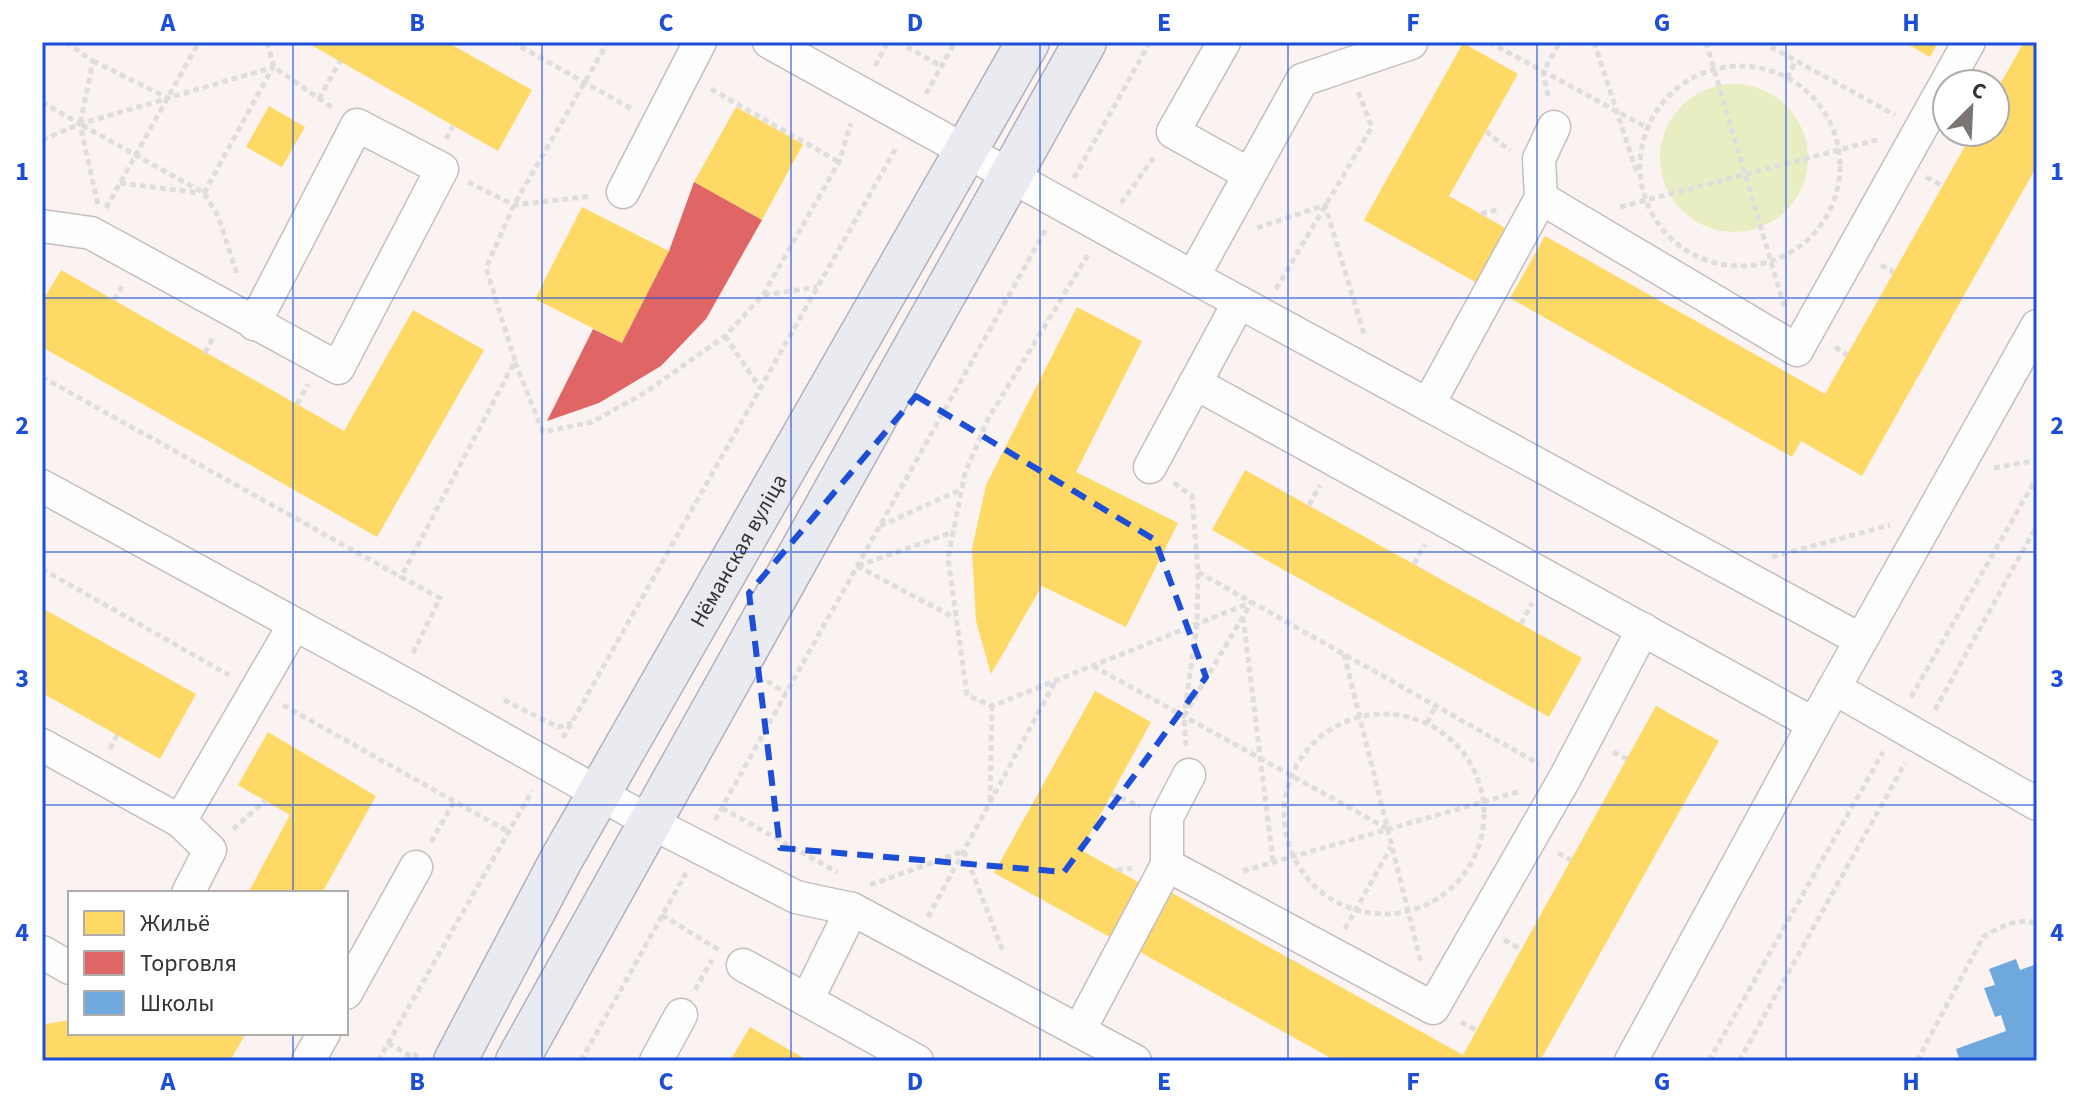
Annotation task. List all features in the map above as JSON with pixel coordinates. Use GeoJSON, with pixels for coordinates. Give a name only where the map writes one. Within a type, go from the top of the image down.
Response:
{"type":"FeatureCollection","features":[{"type":"Feature","properties":{"kind":"main road","name":"Нёманская вуліца"},"geometry":{"type":"LineString","coordinates":[[434,1060],[599,794],[1028,42]]}},
{"type":"Feature","properties":{"kind":"main road"},"geometry":{"type":"LineString","coordinates":[[517,1061],[1085,42]]}},
{"type":"Feature","properties":{"kind":"lane"},"geometry":{"type":"LineString","coordinates":[[623,192],[700,42]]}},
{"type":"Feature","properties":{"kind":"lane"},"geometry":{"type":"LineString","coordinates":[[1224,42],[1173,132],[1249,174]]}},
{"type":"Feature","properties":{"kind":"lane"},"geometry":{"type":"LineString","coordinates":[[1541,198],[1797,350],[1969,42]]}},
{"type":"Feature","properties":{"kind":"lane"},"geometry":{"type":"LineString","coordinates":[[773,43],[1193,277],[1861,640]]}},
{"type":"Feature","properties":{"kind":"lane"},"geometry":{"type":"LineString","coordinates":[[1193,277],[1302,80],[1411,43]]}},
{"type":"Feature","properties":{"kind":"lane"},"geometry":{"type":"LineString","coordinates":[[42,226],[91,233],[254,324],[338,368],[442,169],[357,125],[254,324]]}},
{"type":"Feature","properties":{"kind":"lane"},"geometry":{"type":"LineString","coordinates":[[1428,405],[1541,198],[1539,159],[1554,127]]}},
{"type":"Feature","properties":{"kind":"lane"},"geometry":{"type":"LineString","coordinates":[[1150,467],[1195,383],[1250,308]]}},
{"type":"Feature","properties":{"kind":"lane"},"geometry":{"type":"LineString","coordinates":[[1631,1061],[1931,514],[2033,342]]}},
{"type":"Feature","properties":{"kind":"lane"},"geometry":{"type":"LineString","coordinates":[[1195,383],[1814,724]]}},
{"type":"Feature","properties":{"kind":"lane"},"geometry":{"type":"LineString","coordinates":[[42,486],[650,822],[796,897],[858,898],[914,943],[1135,1061]]}},
{"type":"Feature","properties":{"kind":"lane"},"geometry":{"type":"LineString","coordinates":[[180,821],[294,625]]}},
{"type":"Feature","properties":{"kind":"lane"},"geometry":{"type":"LineString","coordinates":[[1167,865],[1433,1008],[1565,778],[1643,629]]}},
{"type":"Feature","properties":{"kind":"lane"},"geometry":{"type":"LineString","coordinates":[[1834,688],[2037,804]]}},
{"type":"Feature","properties":{"kind":"lane"},"geometry":{"type":"LineString","coordinates":[[42,745],[180,821],[210,850],[189,891]]}},
{"type":"Feature","properties":{"kind":"lane"},"geometry":{"type":"LineString","coordinates":[[1079,1031],[1167,865],[1167,817],[1189,775]]}},
{"type":"Feature","properties":{"kind":"lane"},"geometry":{"type":"LineString","coordinates":[[348,989],[416,867]]}},
{"type":"Feature","properties":{"kind":"lane"},"geometry":{"type":"LineString","coordinates":[[807,1000],[858,898]]}},
{"type":"Feature","properties":{"kind":"lane"},"geometry":{"type":"LineString","coordinates":[[42,952],[68,967]]}},
{"type":"Feature","properties":{"kind":"lane"},"geometry":{"type":"LineString","coordinates":[[730,957],[912,1060]]}},
{"type":"Feature","properties":{"kind":"lane"},"geometry":{"type":"LineString","coordinates":[[656,1061],[681,1015]]}},
{"type":"Feature","properties":{"kind":"lane"},"geometry":{"type":"LineString","coordinates":[[308,1061],[323,1035]]}},
{"type":"Feature","properties":{"kind":"path"},"geometry":{"type":"LineString","coordinates":[[66,42],[93,61],[168,98]]}},
{"type":"Feature","properties":{"kind":"path"},"geometry":{"type":"LineString","coordinates":[[93,61],[80,124],[100,217],[199,42]]}},
{"type":"Feature","properties":{"kind":"path"},"geometry":{"type":"LineString","coordinates":[[267,42],[274,67],[357,125]]}},
{"type":"Feature","properties":{"kind":"path"},"geometry":{"type":"LineString","coordinates":[[512,42],[657,123]]}},
{"type":"Feature","properties":{"kind":"path"},"geometry":{"type":"LineString","coordinates":[[608,42],[514,205],[486,268],[515,361],[543,432],[592,422],[646,392],[725,336],[763,295],[839,162],[861,93],[888,42]]}},
{"type":"Feature","properties":{"kind":"path"},"geometry":{"type":"LineString","coordinates":[[898,42],[941,66]]}},
{"type":"Feature","properties":{"kind":"path"},"geometry":{"type":"LineString","coordinates":[[920,105],[955,42]]}},
{"type":"Feature","properties":{"kind":"path"},"geometry":{"type":"LineString","coordinates":[[1068,189],[1150,42]]}},
{"type":"Feature","properties":{"kind":"path"},"geometry":{"type":"LineString","coordinates":[[1489,42],[1648,128]]}},
{"type":"Feature","properties":{"kind":"path"},"geometry":{"type":"LineString","coordinates":[[1543,72],[1560,42]]}},
{"type":"Feature","properties":{"kind":"path"},"geometry":{"type":"LineString","coordinates":[[1594,42],[1618,112],[1637,174],[1646,200],[1658,223],[1675,242],[1696,256],[1720,264],[1746,266],[1771,261],[1797,249],[1818,230],[1833,206],[1840,178],[1839,149],[1831,123],[1815,100],[1787,78],[1769,70],[1742,66],[1714,69],[1674,91],[1659,108],[1648,128],[1637,174]]}},
{"type":"Feature","properties":{"kind":"path"},"geometry":{"type":"LineString","coordinates":[[1706,42],[1797,350]]}},
{"type":"Feature","properties":{"kind":"path"},"geometry":{"type":"LineString","coordinates":[[1762,42],[1921,129]]}},
{"type":"Feature","properties":{"kind":"path"},"geometry":{"type":"LineString","coordinates":[[1787,78],[1796,60]]}},
{"type":"Feature","properties":{"kind":"path"},"geometry":{"type":"LineString","coordinates":[[319,99],[340,61]]}},
{"type":"Feature","properties":{"kind":"path"},"geometry":{"type":"LineString","coordinates":[[1250,308],[1325,205],[1372,127],[1348,64]]}},
{"type":"Feature","properties":{"kind":"path"},"geometry":{"type":"LineString","coordinates":[[42,140],[80,124],[274,67]]}},
{"type":"Feature","properties":{"kind":"path"},"geometry":{"type":"LineString","coordinates":[[204,193],[274,67]]}},
{"type":"Feature","properties":{"kind":"path"},"geometry":{"type":"LineString","coordinates":[[683,74],[839,162]]}},
{"type":"Feature","properties":{"kind":"path"},"geometry":{"type":"LineString","coordinates":[[42,102],[204,193],[218,216],[254,324]]}},
{"type":"Feature","properties":{"kind":"path"},"geometry":{"type":"LineString","coordinates":[[1576,218],[1921,129]]}},
{"type":"Feature","properties":{"kind":"path"},"geometry":{"type":"LineString","coordinates":[[1173,132],[1104,227],[988,419],[965,473],[948,558],[967,695],[992,706],[1252,602]]}},
{"type":"Feature","properties":{"kind":"path"},"geometry":{"type":"LineString","coordinates":[[556,749],[899,142]]}},
{"type":"Feature","properties":{"kind":"path"},"geometry":{"type":"LineString","coordinates":[[442,169],[514,205],[623,192]]}},
{"type":"Feature","properties":{"kind":"path"},"geometry":{"type":"LineString","coordinates":[[120,183],[204,193]]}},
{"type":"Feature","properties":{"kind":"path"},"geometry":{"type":"LineString","coordinates":[[1211,244],[1325,205]]}},
{"type":"Feature","properties":{"kind":"path"},"geometry":{"type":"LineString","coordinates":[[1325,205],[1377,377]]}},
{"type":"Feature","properties":{"kind":"path"},"geometry":{"type":"LineString","coordinates":[[709,832],[1047,228]]}},
{"type":"Feature","properties":{"kind":"path"},"geometry":{"type":"LineString","coordinates":[[763,295],[817,287]]}},
{"type":"Feature","properties":{"kind":"path"},"geometry":{"type":"LineString","coordinates":[[725,336],[760,388]]}},
{"type":"Feature","properties":{"kind":"path"},"geometry":{"type":"LineString","coordinates":[[401,577],[515,361]]}},
{"type":"Feature","properties":{"kind":"path"},"geometry":{"type":"LineString","coordinates":[[42,377],[440,598],[412,653],[424,659]]}},
{"type":"Feature","properties":{"kind":"path"},"geometry":{"type":"LineString","coordinates":[[1150,467],[1192,496],[1198,572],[1197,624],[1184,716],[1189,775]]}},
{"type":"Feature","properties":{"kind":"path"},"geometry":{"type":"LineString","coordinates":[[1739,1061],[2037,477]]}},
{"type":"Feature","properties":{"kind":"path"},"geometry":{"type":"LineString","coordinates":[[880,527],[962,489]]}},
{"type":"Feature","properties":{"kind":"path"},"geometry":{"type":"LineString","coordinates":[[1729,568],[1931,514]]}},
{"type":"Feature","properties":{"kind":"path"},"geometry":{"type":"LineString","coordinates":[[1709,1061],[2037,525]]}},
{"type":"Feature","properties":{"kind":"path"},"geometry":{"type":"LineString","coordinates":[[857,566],[953,532]]}},
{"type":"Feature","properties":{"kind":"path"},"geometry":{"type":"LineString","coordinates":[[857,566],[956,619]]}},
{"type":"Feature","properties":{"kind":"path"},"geometry":{"type":"LineString","coordinates":[[1198,572],[1565,778]]}},
{"type":"Feature","properties":{"kind":"path"},"geometry":{"type":"LineString","coordinates":[[1184,716],[1252,602]]}},
{"type":"Feature","properties":{"kind":"path"},"geometry":{"type":"LineString","coordinates":[[1243,617],[1273,863]]}},
{"type":"Feature","properties":{"kind":"path"},"geometry":{"type":"LineString","coordinates":[[1343,653],[1433,1008]]}},
{"type":"Feature","properties":{"kind":"path"},"geometry":{"type":"LineString","coordinates":[[1092,665],[1388,829]]}},
{"type":"Feature","properties":{"kind":"path"},"geometry":{"type":"LineString","coordinates":[[914,943],[1056,680]]}},
{"type":"Feature","properties":{"kind":"path"},"geometry":{"type":"LineString","coordinates":[[504,700],[558,727],[572,723]]}},
{"type":"Feature","properties":{"kind":"path"},"geometry":{"type":"LineString","coordinates":[[990,803],[992,706]]}},
{"type":"Feature","properties":{"kind":"path"},"geometry":{"type":"LineString","coordinates":[[1427,723],[1436,706]]}},
{"type":"Feature","properties":{"kind":"path"},"geometry":{"type":"LineString","coordinates":[[1387,713],[1427,723],[1441,730],[1462,750],[1477,774],[1485,801],[1484,830],[1475,858],[1458,883],[1435,901],[1408,912],[1381,915],[1355,911],[1329,898],[1308,880],[1293,857],[1285,830],[1284,803],[1291,775],[1302,755],[1318,737],[1337,724],[1359,716],[1387,713]]}},
{"type":"Feature","properties":{"kind":"path"},"geometry":{"type":"LineString","coordinates":[[1201,884],[1565,778]]}},
{"type":"Feature","properties":{"kind":"path"},"geometry":{"type":"LineString","coordinates":[[378,1061],[534,787]]}},
{"type":"Feature","properties":{"kind":"path"},"geometry":{"type":"LineString","coordinates":[[210,850],[265,801]]}},
{"type":"Feature","properties":{"kind":"path"},"geometry":{"type":"LineString","coordinates":[[416,867],[455,802]]}},
{"type":"Feature","properties":{"kind":"path"},"geometry":{"type":"LineString","coordinates":[[722,808],[838,873]]}},
{"type":"Feature","properties":{"kind":"path"},"geometry":{"type":"LineString","coordinates":[[1331,953],[1392,846]]}},
{"type":"Feature","properties":{"kind":"path"},"geometry":{"type":"LineString","coordinates":[[858,898],[964,851]]}},
{"type":"Feature","properties":{"kind":"path"},"geometry":{"type":"LineString","coordinates":[[964,851],[1023,1001]]}},
{"type":"Feature","properties":{"kind":"path"},"geometry":{"type":"LineString","coordinates":[[581,1061],[688,869]]}},
{"type":"Feature","properties":{"kind":"path"},"geometry":{"type":"LineString","coordinates":[[662,915],[730,957],[681,1015]]}},
{"type":"Feature","properties":{"kind":"path"},"geometry":{"type":"LineString","coordinates":[[1917,1061],[1983,937],[2003,925],[2029,921],[2037,924]]}},
{"type":"Feature","properties":{"kind":"path"},"geometry":{"type":"LineString","coordinates":[[388,1043],[434,1060]]}},
{"type":"Feature","properties":{"kind":"highlighted area"},"geometry":{"type":"Polygon","coordinates":[[[916,396],[1155,540],[1206,677],[1064,872],[780,848],[749,593],[916,396]]]}},
{"type":"Feature","properties":{"kind":"green space"},"geometry":{"type":"Polygon","coordinates":[[[1734,84],[1762,90],[1786,106],[1802,130],[1808,158],[1802,186],[1786,210],[1762,226],[1734,232],[1706,226],[1682,210],[1666,186],[1660,158],[1666,130],[1682,106],[1706,90],[1734,84]]]}},
{"type":"Feature","properties":{"kind":"building: Жильё"},"geometry":{"type":"Polygon","coordinates":[[[306,42],[447,42],[532,90],[498,151],[306,42]]]}},
{"type":"Feature","properties":{"kind":"building: Жильё"},"geometry":{"type":"Polygon","coordinates":[[[1904,42],[1938,42],[1930,57],[1904,42]]]}},
{"type":"Feature","properties":{"kind":"building: Жильё"},"geometry":{"type":"Polygon","coordinates":[[[2024,42],[2037,42],[2037,166],[1862,476],[1801,441],[1792,457],[1510,298],[1545,236],[1825,394],[1964,148],[2011,148],[2009,68],[2024,42]]]}},
{"type":"Feature","properties":{"kind":"building: Жильё"},"geometry":{"type":"Polygon","coordinates":[[[1463,43],[1518,74],[1449,196],[1507,229],[1477,283],[1364,220],[1463,43]]]}},
{"type":"Feature","properties":{"kind":"building: Жильё"},"geometry":{"type":"Polygon","coordinates":[[[269,106],[305,127],[282,167],[246,147],[269,106]]]}},
{"type":"Feature","properties":{"kind":"building: Жильё"},"geometry":{"type":"Polygon","coordinates":[[[736,107],[803,144],[762,220],[694,182],[736,107]]]}},
{"type":"Feature","properties":{"kind":"building: Жильё"},"geometry":{"type":"Polygon","coordinates":[[[582,207],[669,251],[622,343],[535,299],[582,207]]]}},
{"type":"Feature","properties":{"kind":"building: Жильё"},"geometry":{"type":"Polygon","coordinates":[[[61,270],[344,431],[413,310],[484,350],[377,537],[42,347],[42,302],[61,270]]]}},
{"type":"Feature","properties":{"kind":"building: Жильё"},"geometry":{"type":"Polygon","coordinates":[[[1077,307],[1142,341],[1076,472],[1178,523],[1126,627],[1042,586],[991,674],[976,621],[972,549],[986,485],[1077,307]]]}},
{"type":"Feature","properties":{"kind":"building: Жильё"},"geometry":{"type":"Polygon","coordinates":[[[1245,470],[1582,658],[1549,717],[1212,530],[1245,470]]]}},
{"type":"Feature","properties":{"kind":"building: Жильё"},"geometry":{"type":"Polygon","coordinates":[[[42,608],[196,694],[160,759],[42,693],[42,608]]]}},
{"type":"Feature","properties":{"kind":"building: Жильё"},"geometry":{"type":"Polygon","coordinates":[[[1095,691],[1151,722],[1081,850],[1147,887],[1117,941],[994,873],[1095,691]]]}},
{"type":"Feature","properties":{"kind":"building: Жильё"},"geometry":{"type":"Polygon","coordinates":[[[1656,706],[1719,741],[1540,1061],[1336,1061],[1140,952],[1172,893],[1463,1055],[1656,706]]]}},
{"type":"Feature","properties":{"kind":"building: Жильё"},"geometry":{"type":"Polygon","coordinates":[[[268,732],[376,796],[323,891],[249,891],[290,815],[238,785],[268,732]]]}},
{"type":"Feature","properties":{"kind":"building: Жильё"},"geometry":{"type":"Polygon","coordinates":[[[68,1020],[68,1035],[245,1035],[230,1061],[42,1061],[42,1022],[68,1020]]]}},
{"type":"Feature","properties":{"kind":"building: Жильё"},"geometry":{"type":"Polygon","coordinates":[[[750,1027],[809,1061],[730,1061],[750,1027]]]}},
{"type":"Feature","properties":{"kind":"building: Торговля"},"geometry":{"type":"Polygon","coordinates":[[[694,182],[762,220],[706,319],[661,366],[599,403],[547,421],[593,329],[622,343],[669,251],[694,182]]]}},
{"type":"Feature","properties":{"kind":"building: Школы"},"geometry":{"type":"Polygon","coordinates":[[[2016,959],[2020,970],[2037,964],[2037,1061],[1960,1061],[1956,1049],[2006,1031],[2001,1015],[1995,1017],[1984,988],[1995,985],[1989,969],[2016,959]]]}}]}
